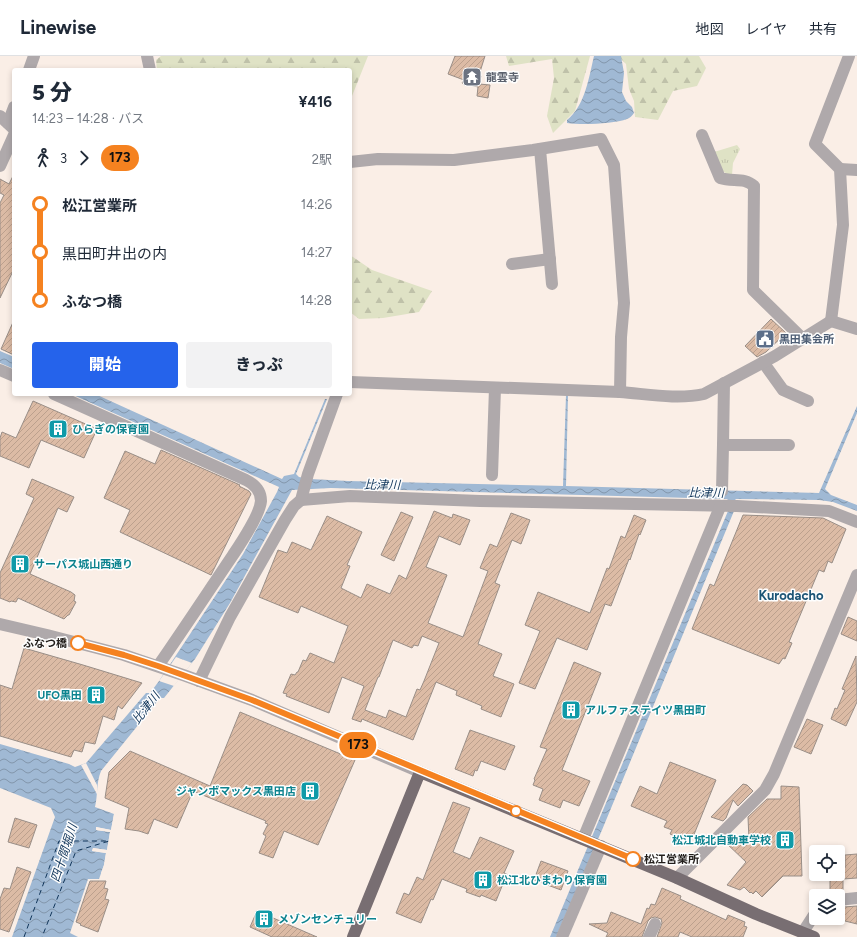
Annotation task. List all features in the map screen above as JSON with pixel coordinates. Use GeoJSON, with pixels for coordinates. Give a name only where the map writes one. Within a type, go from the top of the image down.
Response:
{"type":"FeatureCollection","features":[{"type":"Feature","properties":{"kind":"main road"},"geometry":{"type":"LineString","coordinates":[[353,937],[420,772],[599,845],[756,914],[814,937]]}},
{"type":"Feature","properties":{"kind":"street"},"geometry":{"type":"LineString","coordinates":[[30,68],[34,56]]}},
{"type":"Feature","properties":{"kind":"street"},"geometry":{"type":"LineString","coordinates":[[147,56],[150,68]]}},
{"type":"Feature","properties":{"kind":"street"},"geometry":{"type":"LineString","coordinates":[[831,321],[843,225],[840,169],[816,144],[850,56]]}},
{"type":"Feature","properties":{"kind":"street"},"geometry":{"type":"LineString","coordinates":[[7,123],[12,112]]}},
{"type":"Feature","properties":{"kind":"street"},"geometry":{"type":"LineString","coordinates":[[702,135],[720,178],[727,180],[748,180],[754,186],[753,290],[802,338]]}},
{"type":"Feature","properties":{"kind":"street"},"geometry":{"type":"LineString","coordinates":[[0,166],[12,139]]}},
{"type":"Feature","properties":{"kind":"street"},"geometry":{"type":"LineString","coordinates":[[352,162],[378,158],[454,160],[540,149],[601,139],[614,165],[624,303],[621,337],[620,392]]}},
{"type":"Feature","properties":{"kind":"street"},"geometry":{"type":"LineString","coordinates":[[540,149],[552,284]]}},
{"type":"Feature","properties":{"kind":"street"},"geometry":{"type":"LineString","coordinates":[[840,169],[857,170]]}},
{"type":"Feature","properties":{"kind":"street"},"geometry":{"type":"LineString","coordinates":[[512,264],[550,259]]}},
{"type":"Feature","properties":{"kind":"street"},"geometry":{"type":"LineString","coordinates":[[352,382],[620,392],[664,396],[696,396],[704,394],[763,362],[831,321],[857,329]]}},
{"type":"Feature","properties":{"kind":"street"},"geometry":{"type":"LineString","coordinates":[[763,362],[783,390],[808,401]]}},
{"type":"Feature","properties":{"kind":"street"},"geometry":{"type":"LineString","coordinates":[[0,370],[12,375]]}},
{"type":"Feature","properties":{"kind":"street"},"geometry":{"type":"LineString","coordinates":[[722,491],[724,383]]}},
{"type":"Feature","properties":{"kind":"street"},"geometry":{"type":"LineString","coordinates":[[492,475],[495,388]]}},
{"type":"Feature","properties":{"kind":"street"},"geometry":{"type":"LineString","coordinates":[[59,396],[246,480],[253,484],[260,494],[260,508],[244,537],[161,668]]}},
{"type":"Feature","properties":{"kind":"street"},"geometry":{"type":"LineString","coordinates":[[199,680],[230,617],[285,520],[302,496],[308,474],[336,396]]}},
{"type":"Feature","properties":{"kind":"street"},"geometry":{"type":"LineString","coordinates":[[723,445],[789,445]]}},
{"type":"Feature","properties":{"kind":"street"},"geometry":{"type":"LineString","coordinates":[[302,496],[727,506],[829,511],[857,522]]}},
{"type":"Feature","properties":{"kind":"street"},"geometry":{"type":"LineString","coordinates":[[584,839],[727,506]]}},
{"type":"Feature","properties":{"kind":"street"},"geometry":{"type":"LineString","coordinates":[[677,878],[765,790],[774,774],[857,576]]}},
{"type":"Feature","properties":{"kind":"street"},"geometry":{"type":"LineString","coordinates":[[0,624],[101,649],[199,680],[252,700],[420,772]]}},
{"type":"Feature","properties":{"kind":"street"},"geometry":{"type":"LineString","coordinates":[[562,937],[599,845]]}},
{"type":"Feature","properties":{"kind":"street"},"geometry":{"type":"LineString","coordinates":[[845,899],[857,898]]}},
{"type":"Feature","properties":{"kind":"street"},"geometry":{"type":"LineString","coordinates":[[802,932],[809,922]]}},
{"type":"Feature","properties":{"kind":"street"},"geometry":{"type":"LineString","coordinates":[[649,937],[655,924]]}},
{"type":"Feature","properties":{"kind":"green space"},"geometry":{"type":"Polygon","coordinates":[[[161,56],[368,56],[352,96],[352,68],[157,68],[156,60],[161,56]]]}},
{"type":"Feature","properties":{"kind":"green space"},"geometry":{"type":"Polygon","coordinates":[[[506,56],[590,56],[575,111],[553,133],[547,116],[554,78],[552,59],[509,66],[506,56]]]}},
{"type":"Feature","properties":{"kind":"green space"},"geometry":{"type":"Polygon","coordinates":[[[618,56],[699,56],[706,68],[697,86],[673,91],[658,120],[635,117],[634,101],[629,89],[626,64],[618,56]]]}},
{"type":"Feature","properties":{"kind":"green space"},"geometry":{"type":"Polygon","coordinates":[[[737,145],[740,149],[733,163],[732,175],[722,170],[718,164],[714,152],[737,145]]]}},
{"type":"Feature","properties":{"kind":"green space"},"geometry":{"type":"Polygon","coordinates":[[[352,256],[372,270],[432,291],[419,312],[383,318],[359,319],[352,314],[352,256]]]}},
{"type":"Feature","properties":{"kind":"water"},"geometry":{"type":"Polygon","coordinates":[[[594,56],[621,56],[624,73],[622,92],[626,101],[632,107],[634,113],[628,119],[621,121],[589,124],[567,123],[567,120],[578,107],[582,99],[588,82],[594,56]]]}},
{"type":"Feature","properties":{"kind":"water"},"geometry":{"type":"Polygon","coordinates":[[[0,351],[12,356],[12,368],[0,363],[0,351]]]}},
{"type":"Feature","properties":{"kind":"water"},"geometry":{"type":"Polygon","coordinates":[[[566,395],[568,395],[566,486],[819,493],[857,406],[857,413],[825,489],[831,495],[857,505],[857,511],[833,502],[819,500],[736,499],[734,501],[734,511],[556,937],[550,937],[728,511],[729,501],[727,499],[331,488],[292,490],[230,603],[195,659],[164,698],[160,698],[101,771],[98,780],[95,807],[114,814],[111,830],[96,827],[96,830],[110,832],[107,850],[93,848],[92,851],[106,853],[99,879],[88,879],[70,933],[78,937],[12,937],[55,817],[51,808],[0,788],[0,744],[75,767],[86,763],[146,693],[150,693],[159,681],[243,554],[279,487],[75,396],[99,396],[282,479],[284,476],[294,474],[325,399],[327,399],[296,474],[299,477],[348,481],[563,486],[566,395]]]}},
{"type":"Feature","properties":{"kind":"pier"},"geometry":{"type":"Polygon","coordinates":[[[176,657],[192,663],[174,686],[159,681],[176,657]]]}},
{"type":"Feature","properties":{"kind":"pier"},"geometry":{"type":"Polygon","coordinates":[[[86,763],[97,785],[98,796],[81,765],[86,763]]]}},
{"type":"Feature","properties":{"kind":"pier"},"geometry":{"type":"Polygon","coordinates":[[[114,814],[109,851],[103,874],[101,873],[106,853],[92,851],[93,848],[107,850],[110,832],[96,830],[96,827],[111,830],[114,814]]]}},
{"type":"Feature","properties":{"kind":"building","name":"龍雲寺"},"geometry":{"type":"Polygon","coordinates":[[[455,56],[485,56],[479,75],[481,76],[479,84],[490,85],[488,98],[477,96],[478,87],[462,83],[464,80],[448,74],[455,56]]]}},
{"type":"Feature","properties":{"kind":"building"},"geometry":{"type":"Polygon","coordinates":[[[12,178],[12,273],[0,298],[0,203],[4,195],[0,193],[0,179],[9,184],[12,178]]]}},
{"type":"Feature","properties":{"kind":"building","name":"黒田集会所"},"geometry":{"type":"Polygon","coordinates":[[[771,319],[786,333],[766,352],[757,357],[745,346],[771,319]]]}},
{"type":"Feature","properties":{"kind":"building"},"geometry":{"type":"Polygon","coordinates":[[[12,324],[12,354],[1,349],[12,324]]]}},
{"type":"Feature","properties":{"kind":"building","name":"ひらぎの保育園"},"geometry":{"type":"Polygon","coordinates":[[[33,401],[97,429],[84,458],[41,440],[29,468],[0,456],[0,438],[2,432],[16,438],[33,401]]]}},
{"type":"Feature","properties":{"kind":"building"},"geometry":{"type":"Polygon","coordinates":[[[161,450],[240,485],[239,486],[249,491],[251,494],[211,575],[120,532],[130,510],[104,498],[125,451],[155,464],[161,450]]]}},
{"type":"Feature","properties":{"kind":"building","name":"サーパス城山西通り"},"geometry":{"type":"Polygon","coordinates":[[[32,479],[74,497],[67,512],[58,508],[30,574],[75,595],[74,601],[76,602],[69,615],[64,619],[18,598],[16,602],[10,602],[0,598],[0,573],[34,498],[26,494],[32,479]]]}},
{"type":"Feature","properties":{"kind":"building"},"geometry":{"type":"Polygon","coordinates":[[[434,511],[452,518],[453,514],[470,520],[460,545],[439,536],[426,567],[447,575],[428,623],[463,637],[488,571],[480,568],[490,544],[497,547],[511,513],[530,520],[521,544],[512,540],[495,583],[500,585],[478,644],[502,654],[493,676],[514,684],[501,717],[481,709],[482,706],[456,695],[457,691],[436,682],[413,740],[362,719],[361,722],[352,719],[364,686],[342,677],[329,713],[286,696],[287,694],[283,693],[291,674],[295,675],[298,672],[303,660],[306,661],[310,653],[334,663],[348,626],[301,606],[298,613],[259,597],[278,550],[287,553],[292,542],[311,550],[327,516],[362,532],[347,565],[350,566],[341,588],[361,598],[367,584],[390,594],[399,575],[406,579],[434,511]],[[422,636],[418,646],[414,645],[412,648],[393,640],[365,710],[386,718],[389,710],[406,717],[417,689],[420,690],[439,643],[422,636]]]}},
{"type":"Feature","properties":{"kind":"building"},"geometry":{"type":"Polygon","coordinates":[[[401,512],[413,517],[394,561],[381,555],[401,512]]]}},
{"type":"Feature","properties":{"kind":"building"},"geometry":{"type":"Polygon","coordinates":[[[634,515],[646,520],[640,535],[639,534],[611,606],[605,604],[587,650],[557,638],[535,689],[519,683],[540,631],[525,625],[538,592],[590,613],[621,536],[625,538],[634,515]]]}},
{"type":"Feature","properties":{"kind":"building"},"geometry":{"type":"Polygon","coordinates":[[[743,515],[823,518],[846,529],[832,563],[828,561],[824,572],[819,570],[789,642],[792,643],[785,659],[783,658],[779,664],[692,629],[710,584],[714,586],[743,515]]]}},
{"type":"Feature","properties":{"kind":"building"},"geometry":{"type":"Polygon","coordinates":[[[848,617],[857,621],[857,641],[841,634],[848,617]]]}},
{"type":"Feature","properties":{"kind":"building"},"geometry":{"type":"Polygon","coordinates":[[[24,648],[142,683],[122,709],[118,706],[114,720],[103,716],[95,744],[85,742],[82,752],[74,750],[71,757],[0,736],[0,685],[12,689],[24,648]]]}},
{"type":"Feature","properties":{"kind":"building"},"geometry":{"type":"Polygon","coordinates":[[[856,656],[857,702],[846,726],[831,719],[845,690],[842,689],[856,656]]]}},
{"type":"Feature","properties":{"kind":"building"},"geometry":{"type":"Polygon","coordinates":[[[574,662],[601,673],[562,770],[590,781],[579,806],[563,800],[560,808],[539,800],[543,789],[533,785],[534,779],[547,749],[540,747],[574,662]]]}},
{"type":"Feature","properties":{"kind":"building"},"geometry":{"type":"Polygon","coordinates":[[[240,712],[355,760],[318,845],[284,831],[273,858],[259,853],[266,836],[263,834],[268,824],[265,823],[266,821],[193,791],[177,828],[154,819],[148,834],[125,829],[129,808],[105,798],[109,772],[130,751],[210,786],[240,712]]]}},
{"type":"Feature","properties":{"kind":"building"},"geometry":{"type":"Polygon","coordinates":[[[807,719],[823,725],[811,754],[794,747],[807,719]]]}},
{"type":"Feature","properties":{"kind":"building"},"geometry":{"type":"Polygon","coordinates":[[[470,730],[515,746],[505,770],[481,761],[473,776],[455,769],[470,730]]]}},
{"type":"Feature","properties":{"kind":"building"},"geometry":{"type":"Polygon","coordinates":[[[670,762],[716,780],[693,837],[684,834],[682,839],[670,834],[672,830],[664,827],[667,821],[631,806],[640,786],[657,794],[670,762]]]}},
{"type":"Feature","properties":{"kind":"building"},"geometry":{"type":"Polygon","coordinates":[[[743,784],[747,785],[753,791],[738,806],[733,800],[726,818],[723,821],[711,817],[743,784]]]}},
{"type":"Feature","properties":{"kind":"building"},"geometry":{"type":"Polygon","coordinates":[[[781,786],[799,787],[802,876],[783,876],[762,897],[756,891],[753,894],[744,887],[740,890],[727,885],[746,862],[724,841],[749,840],[748,817],[767,799],[781,799],[781,786]]]}},
{"type":"Feature","properties":{"kind":"building"},"geometry":{"type":"Polygon","coordinates":[[[453,802],[470,808],[453,852],[470,859],[480,837],[514,851],[504,873],[507,874],[496,901],[481,895],[480,897],[466,892],[467,889],[442,879],[433,900],[431,899],[421,923],[396,913],[404,893],[409,895],[417,877],[423,880],[453,802]]]}},
{"type":"Feature","properties":{"kind":"building"},"geometry":{"type":"Polygon","coordinates":[[[15,818],[37,825],[29,848],[8,842],[15,818]]]}},
{"type":"Feature","properties":{"kind":"building"},"geometry":{"type":"Polygon","coordinates":[[[857,854],[857,878],[845,879],[845,855],[857,854]]]}},
{"type":"Feature","properties":{"kind":"building"},"geometry":{"type":"Polygon","coordinates":[[[541,861],[568,871],[561,890],[534,880],[541,861]]]}},
{"type":"Feature","properties":{"kind":"building"},"geometry":{"type":"Polygon","coordinates":[[[17,867],[31,872],[9,932],[0,929],[0,899],[4,888],[10,889],[17,867]]]}},
{"type":"Feature","properties":{"kind":"building"},"geometry":{"type":"Polygon","coordinates":[[[90,881],[106,881],[104,888],[108,889],[105,899],[109,900],[98,932],[76,922],[90,881]]]}},
{"type":"Feature","properties":{"kind":"building"},"geometry":{"type":"Polygon","coordinates":[[[830,881],[843,881],[843,889],[830,889],[830,881]]]}},
{"type":"Feature","properties":{"kind":"building"},"geometry":{"type":"Polygon","coordinates":[[[662,888],[681,896],[680,899],[726,920],[728,915],[745,922],[744,926],[747,927],[743,937],[692,937],[680,932],[678,937],[657,937],[662,923],[661,919],[655,917],[648,921],[642,937],[606,937],[608,933],[589,924],[607,923],[611,912],[641,924],[647,908],[649,909],[651,904],[655,905],[662,888]]]}},
{"type":"Feature","properties":{"kind":"building"},"geometry":{"type":"Polygon","coordinates":[[[857,906],[857,924],[845,921],[845,907],[857,906]]]}},
{"type":"Feature","properties":{"kind":"building","name":"メゾンセンチュリー"},"geometry":{"type":"Polygon","coordinates":[[[257,911],[317,937],[272,937],[250,927],[257,911]]]}},
{"type":"Feature","properties":{"kind":"ferry route"},"geometry":{"type":"LineString","coordinates":[[24,937],[59,841],[109,841],[76,851],[42,937]]}},
{"type":"Feature","properties":{"kind":"bus line","name":"173"},"geometry":{"type":"LineString","coordinates":[[78,643],[158,666],[252,700],[420,772],[633,859]]}},
{"type":"Feature","properties":{"kind":"place","name":"龍雲寺"},"geometry":{"type":"Point","coordinates":[472,77]}},
{"type":"Feature","properties":{"kind":"place","name":"黒田集会所"},"geometry":{"type":"Point","coordinates":[765,339]}},
{"type":"Feature","properties":{"kind":"place","name":"ひらぎの保育園"},"geometry":{"type":"Point","coordinates":[58,429]}},
{"type":"Feature","properties":{"kind":"place","name":"サーパス城山西通り"},"geometry":{"type":"Point","coordinates":[20,564]}},
{"type":"Feature","properties":{"kind":"place","name":"ふなつ橋"},"geometry":{"type":"Point","coordinates":[78,643]}},
{"type":"Feature","properties":{"kind":"place","name":"UFO黒田"},"geometry":{"type":"Point","coordinates":[96,695]}},
{"type":"Feature","properties":{"kind":"place","name":"アルファステイツ黒田町"},"geometry":{"type":"Point","coordinates":[571,710]}},
{"type":"Feature","properties":{"kind":"place","name":"ジャンボマックス黒田店"},"geometry":{"type":"Point","coordinates":[310,791]}},
{"type":"Feature","properties":{"kind":"place","name":"松江城北自動車学校"},"geometry":{"type":"Point","coordinates":[785,840]}},
{"type":"Feature","properties":{"kind":"place","name":"松江営業所"},"geometry":{"type":"Point","coordinates":[633,859]}},
{"type":"Feature","properties":{"kind":"place","name":"松江北ひまわり保育園"},"geometry":{"type":"Point","coordinates":[483,880]}},
{"type":"Feature","properties":{"kind":"place","name":"メゾンセンチュリー"},"geometry":{"type":"Point","coordinates":[264,919]}},
{"type":"Feature","properties":{"kind":"district","name":"Kurodacho"},"geometry":{"type":"Point","coordinates":[791,595]}},
{"type":"Feature","properties":{"kind":"water label","name":"比津川"},"geometry":{"type":"Point","coordinates":[382,485]}},
{"type":"Feature","properties":{"kind":"water label","name":"比津川"},"geometry":{"type":"Point","coordinates":[706,493]}},
{"type":"Feature","properties":{"kind":"water label","name":"比津川"},"geometry":{"type":"Point","coordinates":[146,708]}},
{"type":"Feature","properties":{"kind":"water label","name":"四十間堀川"},"geometry":{"type":"Point","coordinates":[64,853]}}]}
